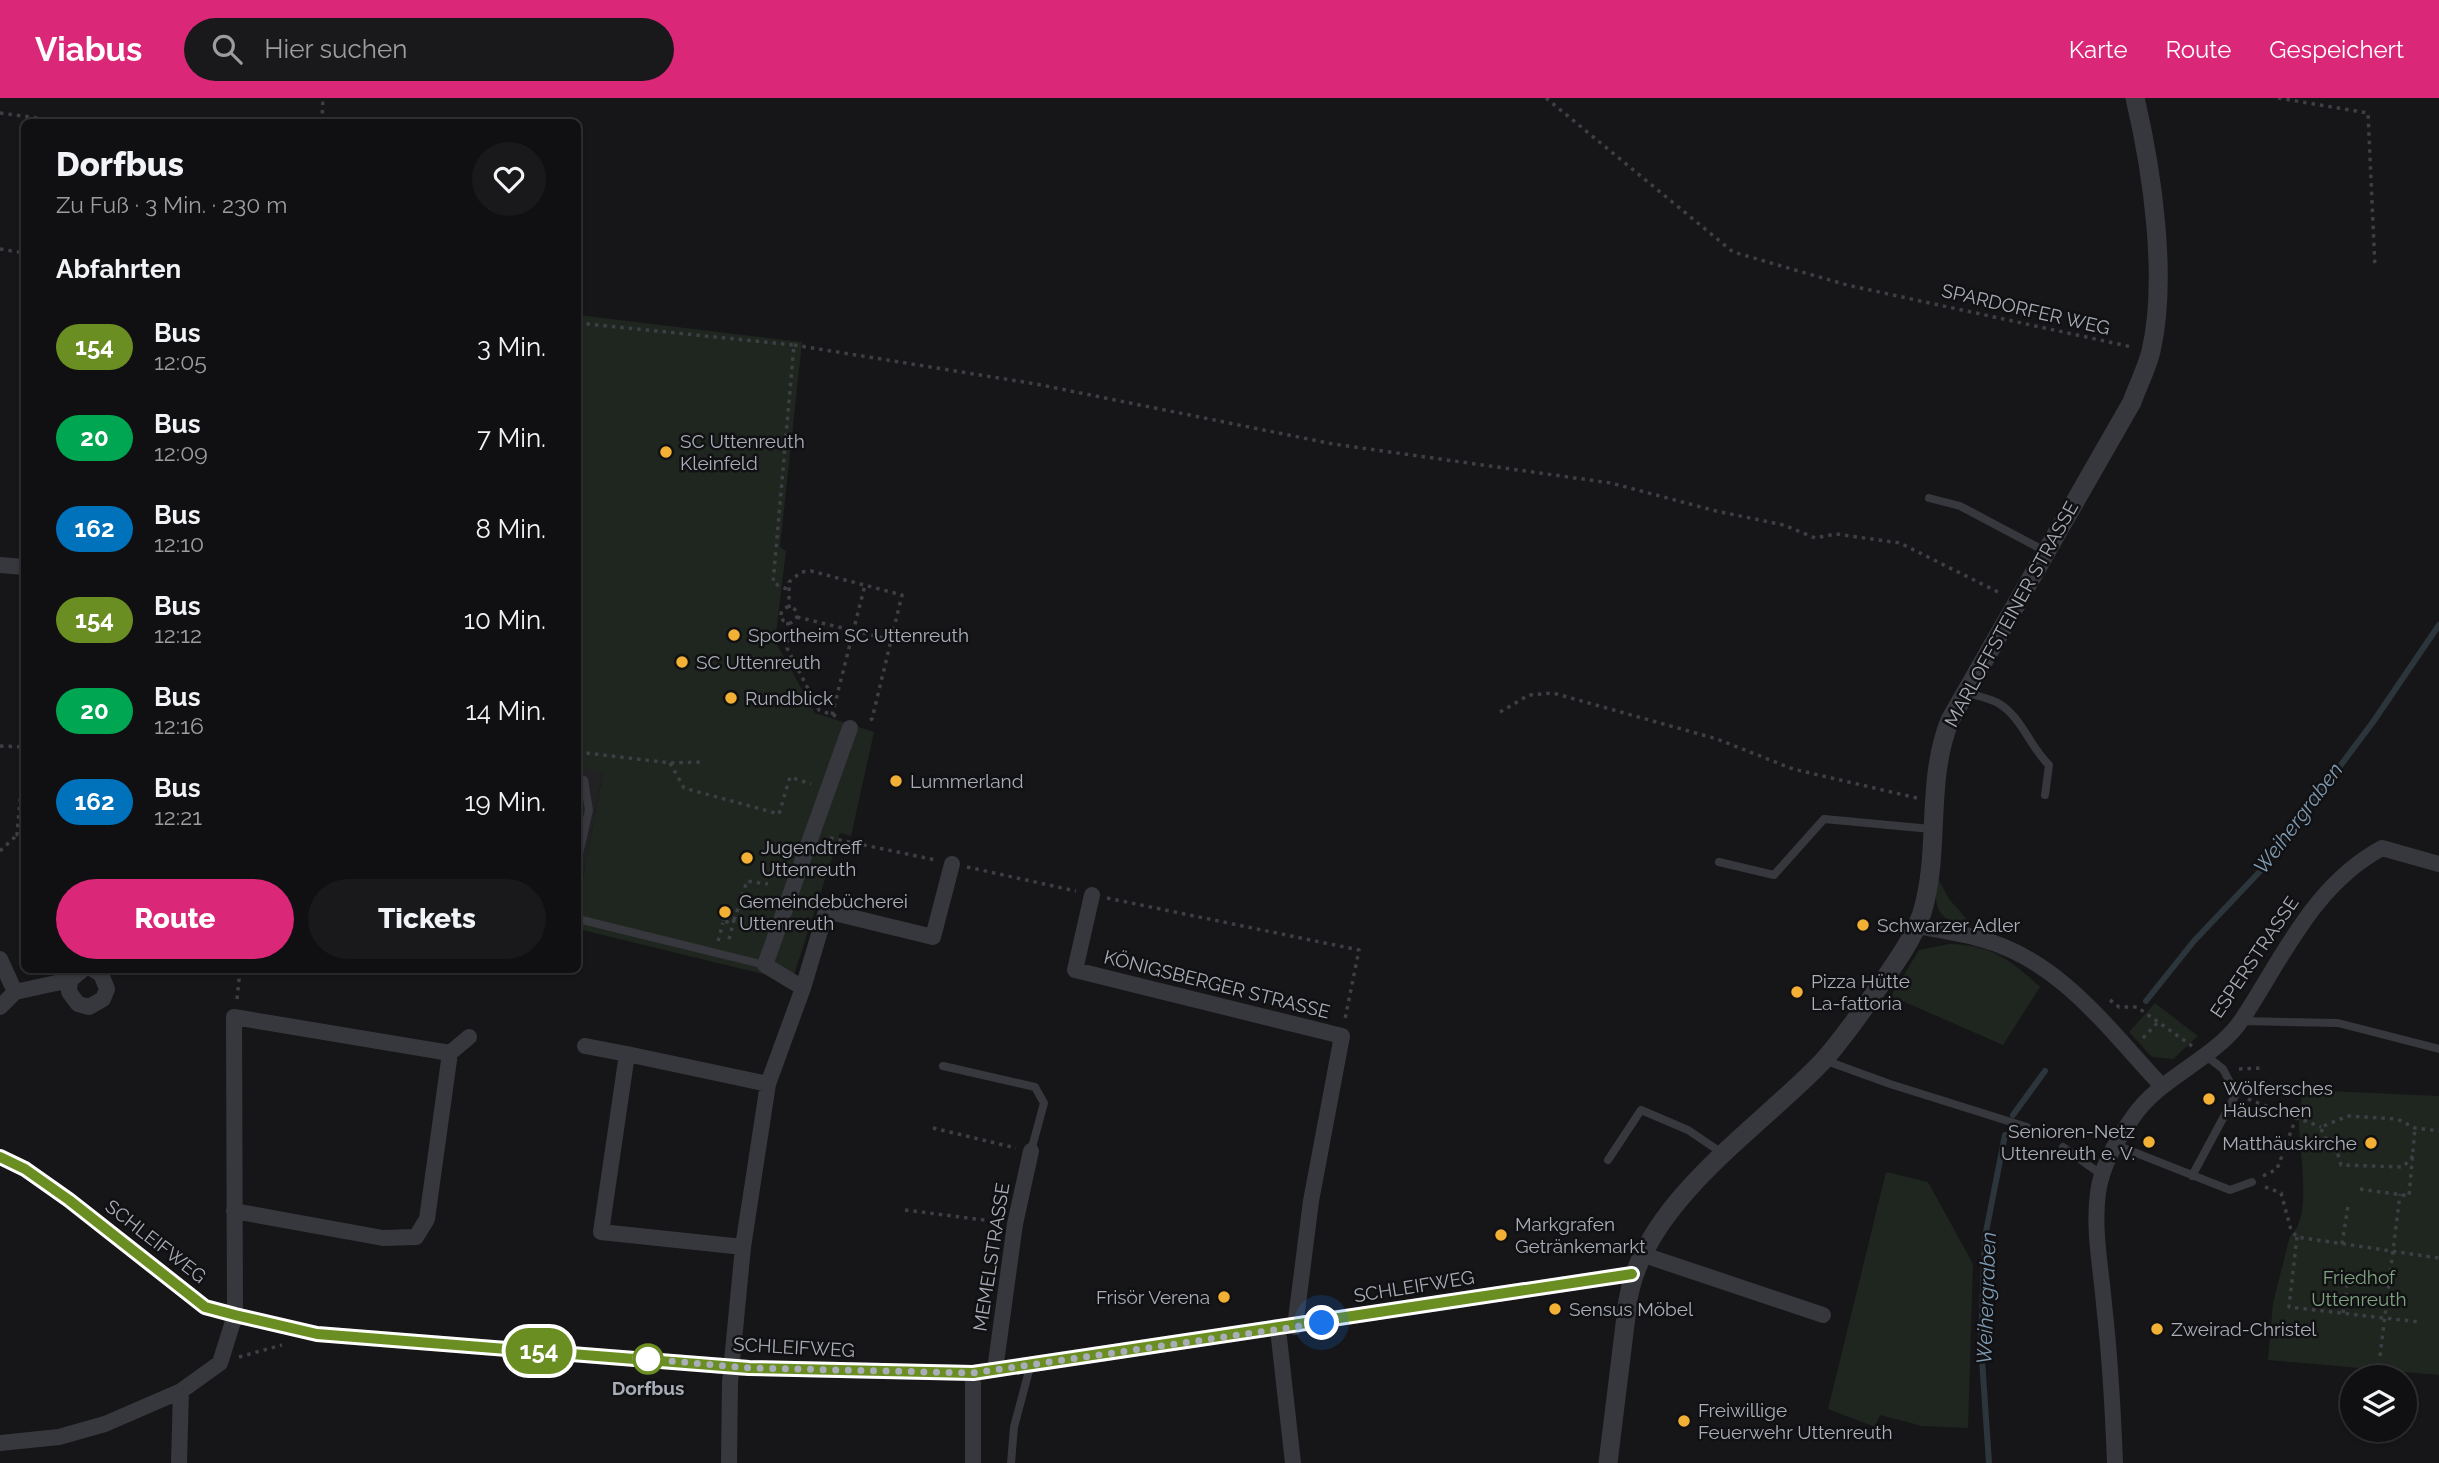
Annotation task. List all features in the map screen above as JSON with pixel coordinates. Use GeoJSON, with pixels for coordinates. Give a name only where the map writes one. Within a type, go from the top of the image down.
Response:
{"type":"FeatureCollection","features":[{"type":"Feature","properties":{"kind":"street","name":"MARLOFFSTEINER STRASSE"},"geometry":{"type":"LineString","coordinates":[[1608,1463],[1632,1274],[1641,1254],[1698,1179],[1824,1060],[1882,982],[1917,926],[1928,884],[1933,802],[1941,741],[2016,601],[2132,402],[2151,351],[2156,299],[2155,225],[2144,134],[2136,98]]}},
{"type":"Feature","properties":{"kind":"street"},"geometry":{"type":"LineString","coordinates":[[0,565],[21,567]]}},
{"type":"Feature","properties":{"kind":"street"},"geometry":{"type":"LineString","coordinates":[[803,988],[765,965],[852,723]]}},
{"type":"Feature","properties":{"kind":"street","name":"ESPERSTRASSE"},"geometry":{"type":"LineString","coordinates":[[2115,1463],[2113,1391],[2097,1231],[2098,1192],[2102,1175],[2116,1145],[2134,1115],[2161,1086],[2205,1055],[2241,1021],[2317,901],[2370,855],[2382,848],[2397,850],[2439,864]]}},
{"type":"Feature","properties":{"kind":"street"},"geometry":{"type":"LineString","coordinates":[[729,1463],[732,1366],[743,1247],[768,1084],[803,988],[826,911],[933,937],[952,864]]}},
{"type":"Feature","properties":{"kind":"street","name":"KÖNIGSBERGER STRASSE"},"geometry":{"type":"LineString","coordinates":[[1092,895],[1075,970],[1342,1036],[1311,1201],[1295,1327]]}},
{"type":"Feature","properties":{"kind":"street"},"geometry":{"type":"LineString","coordinates":[[1917,926],[1982,939],[2047,969],[2073,989],[2161,1086]]}},
{"type":"Feature","properties":{"kind":"street"},"geometry":{"type":"LineString","coordinates":[[0,959],[15,992]]}},
{"type":"Feature","properties":{"kind":"street"},"geometry":{"type":"LineString","coordinates":[[76,975],[69,992],[78,1004],[89,1007],[97,1004],[107,989],[99,973]]}},
{"type":"Feature","properties":{"kind":"street"},"geometry":{"type":"LineString","coordinates":[[0,1007],[15,992],[76,975]]}},
{"type":"Feature","properties":{"kind":"street"},"geometry":{"type":"LineString","coordinates":[[0,1443],[59,1437],[93,1427],[181,1391],[220,1363],[235,1315],[234,1017],[450,1053]]}},
{"type":"Feature","properties":{"kind":"street"},"geometry":{"type":"LineString","coordinates":[[234,1211],[383,1238],[416,1237],[426,1219],[450,1053],[468,1037]]}},
{"type":"Feature","properties":{"kind":"street"},"geometry":{"type":"LineString","coordinates":[[584,1046],[768,1084]]}},
{"type":"Feature","properties":{"kind":"street"},"geometry":{"type":"LineString","coordinates":[[627,1054],[601,1232],[743,1247]]}},
{"type":"Feature","properties":{"kind":"street","name":"MEMELSTRASSE"},"geometry":{"type":"LineString","coordinates":[[995,1370],[1015,1224],[1031,1151]]}},
{"type":"Feature","properties":{"kind":"street","name":"SCHLEIFWEG"},"geometry":{"type":"LineString","coordinates":[[0,1157],[25,1169],[69,1200],[205,1307],[317,1334],[732,1366],[841,1372],[973,1373],[1030,1367],[1632,1274]]}},
{"type":"Feature","properties":{"kind":"street"},"geometry":{"type":"LineString","coordinates":[[1641,1254],[1823,1315]]}},
{"type":"Feature","properties":{"kind":"street"},"geometry":{"type":"LineString","coordinates":[[1278,1329],[1293,1463]]}},
{"type":"Feature","properties":{"kind":"street"},"geometry":{"type":"LineString","coordinates":[[973,1373],[973,1463]]}},
{"type":"Feature","properties":{"kind":"street"},"geometry":{"type":"LineString","coordinates":[[179,1463],[181,1391]]}},
{"type":"Feature","properties":{"kind":"lane"},"geometry":{"type":"LineString","coordinates":[[1929,498],[1960,506],[2045,551]]}},
{"type":"Feature","properties":{"kind":"lane"},"geometry":{"type":"LineString","coordinates":[[1966,692],[1996,702],[2010,712],[2026,739],[2049,765],[2045,795]]}},
{"type":"Feature","properties":{"kind":"lane"},"geometry":{"type":"LineString","coordinates":[[581,779],[584,780],[589,810],[581,845]]}},
{"type":"Feature","properties":{"kind":"lane"},"geometry":{"type":"LineString","coordinates":[[1719,862],[1774,874],[1824,819],[1931,829]]}},
{"type":"Feature","properties":{"kind":"lane"},"geometry":{"type":"LineString","coordinates":[[581,920],[765,965]]}},
{"type":"Feature","properties":{"kind":"lane"},"geometry":{"type":"LineString","coordinates":[[2241,1021],[2338,1023],[2439,1049]]}},
{"type":"Feature","properties":{"kind":"lane"},"geometry":{"type":"LineString","coordinates":[[2193,1176],[2236,1094],[2223,1069],[2205,1055]]}},
{"type":"Feature","properties":{"kind":"lane"},"geometry":{"type":"LineString","coordinates":[[1824,1060],[1890,1084],[2027,1127]]}},
{"type":"Feature","properties":{"kind":"lane"},"geometry":{"type":"LineString","coordinates":[[943,1066],[1035,1087],[1044,1103],[1031,1151]]}},
{"type":"Feature","properties":{"kind":"lane"},"geometry":{"type":"LineString","coordinates":[[1608,1160],[1641,1110],[1688,1130],[1725,1154]]}},
{"type":"Feature","properties":{"kind":"lane"},"geometry":{"type":"LineString","coordinates":[[2116,1145],[2230,1190],[2252,1182]]}},
{"type":"Feature","properties":{"kind":"lane"},"geometry":{"type":"LineString","coordinates":[[2063,1147],[2102,1175]]}},
{"type":"Feature","properties":{"kind":"lane"},"geometry":{"type":"LineString","coordinates":[[1011,1463],[1014,1427],[1030,1367]]}},
{"type":"Feature","properties":{"kind":"path"},"geometry":{"type":"LineString","coordinates":[[322,119],[323,98]]}},
{"type":"Feature","properties":{"kind":"path","name":"SPARDORFER WEG"},"geometry":{"type":"LineString","coordinates":[[1546,98],[1733,252],[1847,285],[2151,351]]}},
{"type":"Feature","properties":{"kind":"path"},"geometry":{"type":"LineString","coordinates":[[2278,98],[2368,113],[2375,268]]}},
{"type":"Feature","properties":{"kind":"path"},"geometry":{"type":"LineString","coordinates":[[0,113],[45,119]]}},
{"type":"Feature","properties":{"kind":"path"},"geometry":{"type":"LineString","coordinates":[[0,249],[21,252]]}},
{"type":"Feature","properties":{"kind":"path"},"geometry":{"type":"LineString","coordinates":[[581,323],[794,345],[1036,384],[1333,444],[1611,483],[1716,512],[1784,526],[1815,538],[1836,534],[1900,543],[2016,601]]}},
{"type":"Feature","properties":{"kind":"path"},"geometry":{"type":"LineString","coordinates":[[789,590],[773,583],[794,345]]}},
{"type":"Feature","properties":{"kind":"path"},"geometry":{"type":"LineString","coordinates":[[811,571],[902,595],[872,719],[852,723],[819,710],[788,648],[788,622],[783,620],[782,614],[789,608],[789,582],[801,572],[811,571]]}},
{"type":"Feature","properties":{"kind":"path"},"geometry":{"type":"LineString","coordinates":[[832,715],[865,585]]}},
{"type":"Feature","properties":{"kind":"path"},"geometry":{"type":"LineString","coordinates":[[789,608],[795,610],[797,617]]}},
{"type":"Feature","properties":{"kind":"path"},"geometry":{"type":"LineString","coordinates":[[788,622],[797,617],[892,640]]}},
{"type":"Feature","properties":{"kind":"path"},"geometry":{"type":"LineString","coordinates":[[1500,712],[1529,695],[1553,693],[1717,738],[1793,769],[1933,802]]}},
{"type":"Feature","properties":{"kind":"path"},"geometry":{"type":"LineString","coordinates":[[0,746],[21,747]]}},
{"type":"Feature","properties":{"kind":"path"},"geometry":{"type":"LineString","coordinates":[[581,752],[670,763],[702,762]]}},
{"type":"Feature","properties":{"kind":"path"},"geometry":{"type":"LineString","coordinates":[[670,763],[684,788],[779,814],[790,777],[827,788]]}},
{"type":"Feature","properties":{"kind":"path"},"geometry":{"type":"LineString","coordinates":[[0,851],[17,835],[21,790]]}},
{"type":"Feature","properties":{"kind":"path"},"geometry":{"type":"LineString","coordinates":[[17,835],[21,836]]}},
{"type":"Feature","properties":{"kind":"path"},"geometry":{"type":"LineString","coordinates":[[725,955],[747,881],[768,884]]}},
{"type":"Feature","properties":{"kind":"path"},"geometry":{"type":"LineString","coordinates":[[724,917],[723,923],[734,920]]}},
{"type":"Feature","properties":{"kind":"path"},"geometry":{"type":"LineString","coordinates":[[1342,1036],[1359,950]]}},
{"type":"Feature","properties":{"kind":"path"},"geometry":{"type":"LineString","coordinates":[[234,1017],[240,973]]}},
{"type":"Feature","properties":{"kind":"path"},"geometry":{"type":"LineString","coordinates":[[2137,1007],[2205,1055]]}},
{"type":"Feature","properties":{"kind":"path"},"geometry":{"type":"LineString","coordinates":[[2223,1069],[2263,1069]]}},
{"type":"Feature","properties":{"kind":"path"},"geometry":{"type":"LineString","coordinates":[[2236,1094],[2321,1127],[2348,1116],[2397,1119],[2415,1128],[2439,1130]]}},
{"type":"Feature","properties":{"kind":"path"},"geometry":{"type":"LineString","coordinates":[[2252,1182],[2277,1170],[2296,1118]]}},
{"type":"Feature","properties":{"kind":"path"},"geometry":{"type":"LineString","coordinates":[[2027,1127],[2063,1147]]}},
{"type":"Feature","properties":{"kind":"path"},"geometry":{"type":"LineString","coordinates":[[2321,1127],[2326,1148],[2337,1151],[2342,1165],[2403,1167],[2413,1156]]}},
{"type":"Feature","properties":{"kind":"path"},"geometry":{"type":"LineString","coordinates":[[933,1128],[1031,1151]]}},
{"type":"Feature","properties":{"kind":"path"},"geometry":{"type":"LineString","coordinates":[[2360,1189],[2409,1195],[2415,1128]]}},
{"type":"Feature","properties":{"kind":"path"},"geometry":{"type":"LineString","coordinates":[[2324,1138],[2334,1139]]}},
{"type":"Feature","properties":{"kind":"path"},"geometry":{"type":"LineString","coordinates":[[2252,1182],[2281,1193],[2291,1230],[2297,1237],[2439,1258]]}},
{"type":"Feature","properties":{"kind":"path"},"geometry":{"type":"LineString","coordinates":[[2380,1356],[2400,1194]]}},
{"type":"Feature","properties":{"kind":"path"},"geometry":{"type":"LineString","coordinates":[[2342,1244],[2348,1206]]}},
{"type":"Feature","properties":{"kind":"path"},"geometry":{"type":"LineString","coordinates":[[905,1210],[1015,1224]]}},
{"type":"Feature","properties":{"kind":"path"},"geometry":{"type":"LineString","coordinates":[[2297,1237],[2289,1307],[2419,1322]]}},
{"type":"Feature","properties":{"kind":"path"},"geometry":{"type":"LineString","coordinates":[[2343,1313],[2348,1280]]}},
{"type":"Feature","properties":{"kind":"path"},"geometry":{"type":"LineString","coordinates":[[220,1363],[317,1334]]}},
{"type":"Feature","properties":{"kind":"shaded area"},"geometry":{"type":"Polygon","coordinates":[[[581,768],[603,772],[581,887],[581,768]]]}},
{"type":"Feature","properties":{"kind":"green space","name":"SC Uttenreuth"},"geometry":{"type":"Polygon","coordinates":[[[581,315],[802,342],[780,547],[786,551],[775,641],[815,713],[874,732],[851,836],[840,833],[792,981],[581,930],[581,887],[603,773],[581,769],[581,315]]]}},
{"type":"Feature","properties":{"kind":"green space"},"geometry":{"type":"Polygon","coordinates":[[[1937,877],[1949,899],[1972,925],[1952,921],[1940,912],[1936,898],[1937,877]]]}},
{"type":"Feature","properties":{"kind":"green space"},"geometry":{"type":"Polygon","coordinates":[[[1949,944],[1977,947],[1999,955],[2040,987],[2003,1045],[1891,996],[1919,950],[1949,944]]]}},
{"type":"Feature","properties":{"kind":"green space"},"geometry":{"type":"Polygon","coordinates":[[[2155,1003],[2198,1036],[2173,1059],[2152,1057],[2129,1032],[2155,1003]]]}},
{"type":"Feature","properties":{"kind":"green space","name":"Friedhof Uttenreuth"},"geometry":{"type":"Polygon","coordinates":[[[2328,1086],[2328,1091],[2439,1096],[2439,1375],[2417,1373],[2417,1365],[2340,1366],[2268,1360],[2273,1303],[2290,1236],[2301,1214],[2303,1181],[2299,1112],[2303,1088],[2328,1086]]]}},
{"type":"Feature","properties":{"kind":"green space"},"geometry":{"type":"Polygon","coordinates":[[[1886,1172],[1928,1182],[1973,1264],[1968,1428],[1922,1426],[1880,1415],[1875,1427],[1828,1409],[1886,1172]]]}},
{"type":"Feature","properties":{"kind":"waterway","name":"Weihergraben"},"geometry":{"type":"LineString","coordinates":[[2146,1001],[2194,941],[2266,865],[2373,722],[2439,625]]}},
{"type":"Feature","properties":{"kind":"waterway"},"geometry":{"type":"LineString","coordinates":[[2013,1115],[2045,1071]]}},
{"type":"Feature","properties":{"kind":"waterway","name":"Weihergraben"},"geometry":{"type":"LineString","coordinates":[[1989,1463],[1981,1345],[1985,1237],[2005,1135]]}},
{"type":"Feature","properties":{"kind":"bus line","name":"154"},"geometry":{"type":"LineString","coordinates":[[0,1157],[25,1169],[69,1200],[205,1307],[317,1334],[749,1368],[973,1373],[1030,1367],[1632,1274]]}},
{"type":"Feature","properties":{"kind":"place","name":"SC Uttenreuth Kleinfeld"},"geometry":{"type":"Point","coordinates":[666,452]}},
{"type":"Feature","properties":{"kind":"place","name":"Sportheim SC Uttenreuth"},"geometry":{"type":"Point","coordinates":[734,635]}},
{"type":"Feature","properties":{"kind":"place","name":"SC Uttenreuth"},"geometry":{"type":"Point","coordinates":[682,662]}},
{"type":"Feature","properties":{"kind":"place","name":"Rundblick"},"geometry":{"type":"Point","coordinates":[731,698]}},
{"type":"Feature","properties":{"kind":"place","name":"Lummerland"},"geometry":{"type":"Point","coordinates":[896,781]}},
{"type":"Feature","properties":{"kind":"place","name":"Jugendtreff Uttenreuth"},"geometry":{"type":"Point","coordinates":[747,858]}},
{"type":"Feature","properties":{"kind":"place","name":"Gemeindebücherei Uttenreuth"},"geometry":{"type":"Point","coordinates":[725,912]}},
{"type":"Feature","properties":{"kind":"place","name":"Schwarzer Adler"},"geometry":{"type":"Point","coordinates":[1863,925]}},
{"type":"Feature","properties":{"kind":"place","name":"Pizza Hütte La-fattoria"},"geometry":{"type":"Point","coordinates":[1797,992]}},
{"type":"Feature","properties":{"kind":"place","name":"Wölfersches Häuschen"},"geometry":{"type":"Point","coordinates":[2209,1099]}},
{"type":"Feature","properties":{"kind":"place","name":"Senioren-Netz Uttenreuth e. V."},"geometry":{"type":"Point","coordinates":[2149,1142]}},
{"type":"Feature","properties":{"kind":"place","name":"Matthäuskirche"},"geometry":{"type":"Point","coordinates":[2371,1143]}},
{"type":"Feature","properties":{"kind":"place","name":"Markgrafen Getränkemarkt"},"geometry":{"type":"Point","coordinates":[1501,1235]}},
{"type":"Feature","properties":{"kind":"place","name":"Frisör Verena"},"geometry":{"type":"Point","coordinates":[1224,1297]}},
{"type":"Feature","properties":{"kind":"place","name":"Sensus Möbel"},"geometry":{"type":"Point","coordinates":[1555,1309]}},
{"type":"Feature","properties":{"kind":"place","name":"Zweirad-Christel"},"geometry":{"type":"Point","coordinates":[2157,1329]}},
{"type":"Feature","properties":{"kind":"place","name":"Dorfbus"},"geometry":{"type":"Point","coordinates":[648,1359]}},
{"type":"Feature","properties":{"kind":"place","name":"Freiwillige Feuerwehr Uttenreuth"},"geometry":{"type":"Point","coordinates":[1684,1421]}},
{"type":"Feature","properties":{"kind":"route"},"geometry":{"type":"LineString","coordinates":[[648,1359],[635,1358],[749,1368],[973,1373],[1030,1367],[1322,1323]]}}]}
